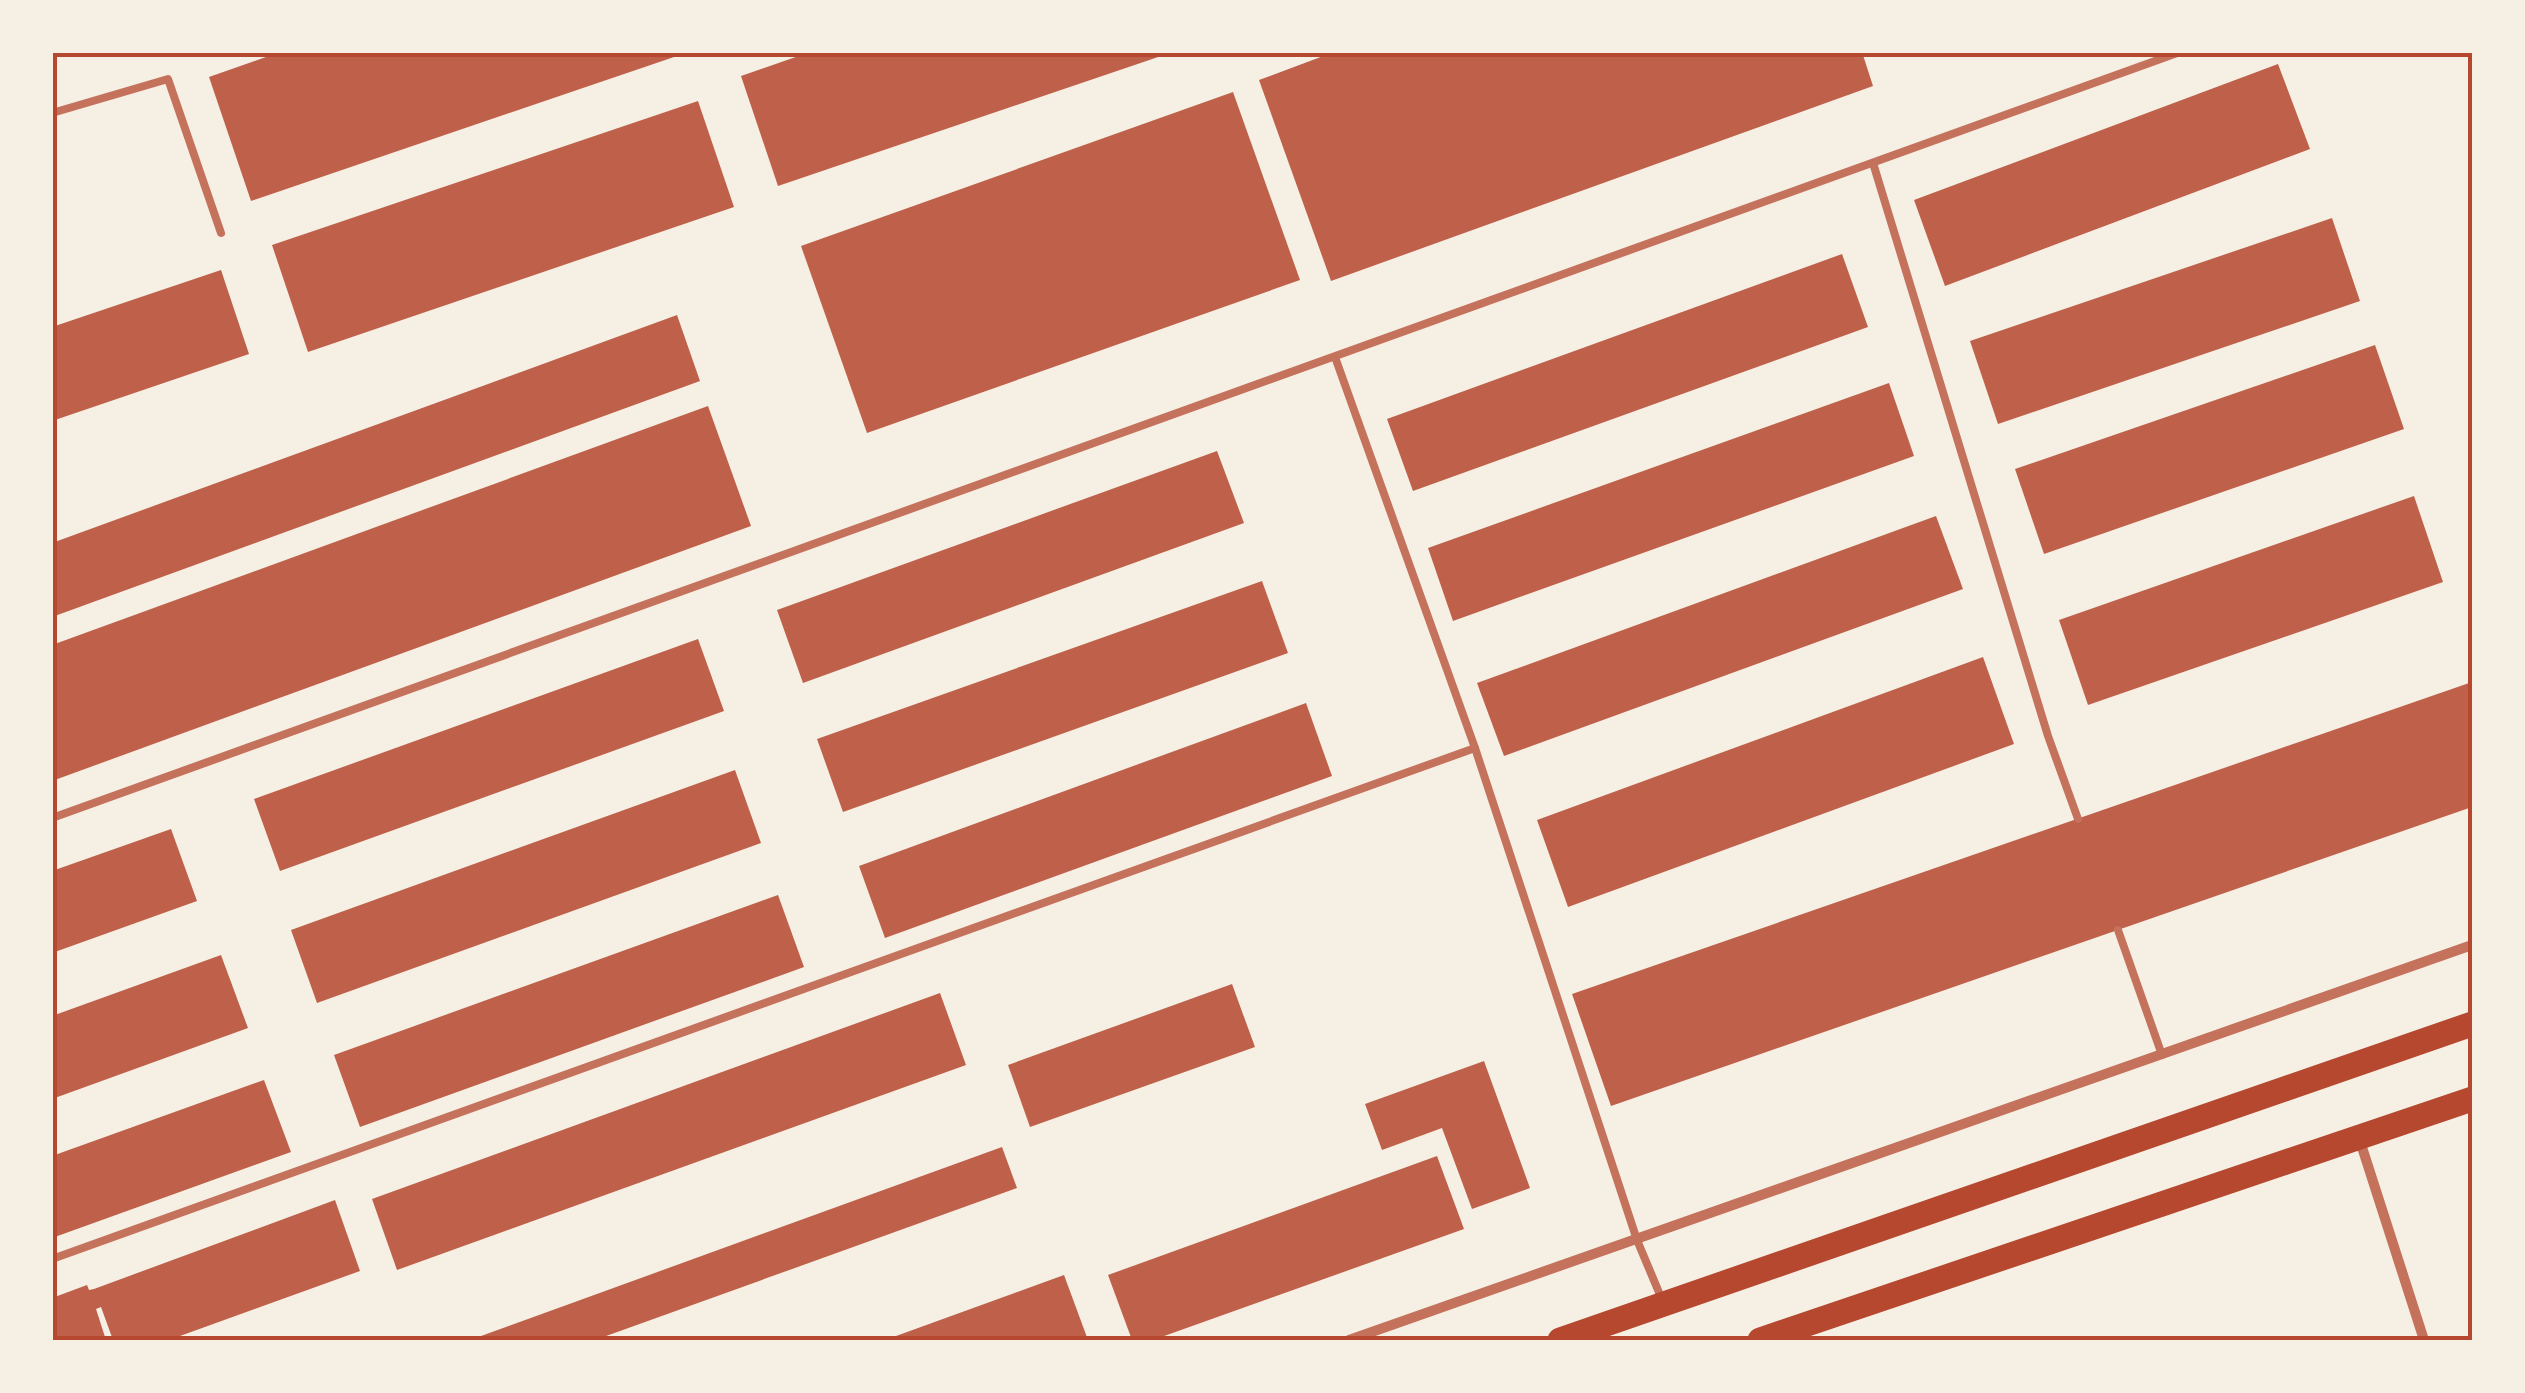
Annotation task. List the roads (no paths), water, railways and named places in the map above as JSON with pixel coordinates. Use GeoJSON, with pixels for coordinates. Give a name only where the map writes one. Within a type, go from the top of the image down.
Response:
{"type":"FeatureCollection","features":[{"type":"Feature","properties":{"kind":"main road"},"geometry":{"type":"LineString","coordinates":[[1560,1340],[2472,1024]]}},
{"type":"Feature","properties":{"kind":"main road"},"geometry":{"type":"LineString","coordinates":[[1760,1340],[2472,1099]]}},
{"type":"Feature","properties":{"kind":"street"},"geometry":{"type":"LineString","coordinates":[[1350,1340],[2472,945]]}},
{"type":"Feature","properties":{"kind":"street"},"geometry":{"type":"LineString","coordinates":[[2359,1140],[2424,1340]]}},
{"type":"Feature","properties":{"kind":"lane"},"geometry":{"type":"LineString","coordinates":[[52,818],[2180,52]]}},
{"type":"Feature","properties":{"kind":"lane"},"geometry":{"type":"LineString","coordinates":[[52,113],[168,79],[221,233]]}},
{"type":"Feature","properties":{"kind":"lane"},"geometry":{"type":"LineString","coordinates":[[1874,163],[2048,736],[2078,820]]}},
{"type":"Feature","properties":{"kind":"lane"},"geometry":{"type":"LineString","coordinates":[[1335,357],[1475,748],[1637,1240],[1665,1305]]}},
{"type":"Feature","properties":{"kind":"lane"},"geometry":{"type":"LineString","coordinates":[[52,1260],[1475,748]]}},
{"type":"Feature","properties":{"kind":"lane"},"geometry":{"type":"LineString","coordinates":[[2118,930],[2162,1055]]}}]}
